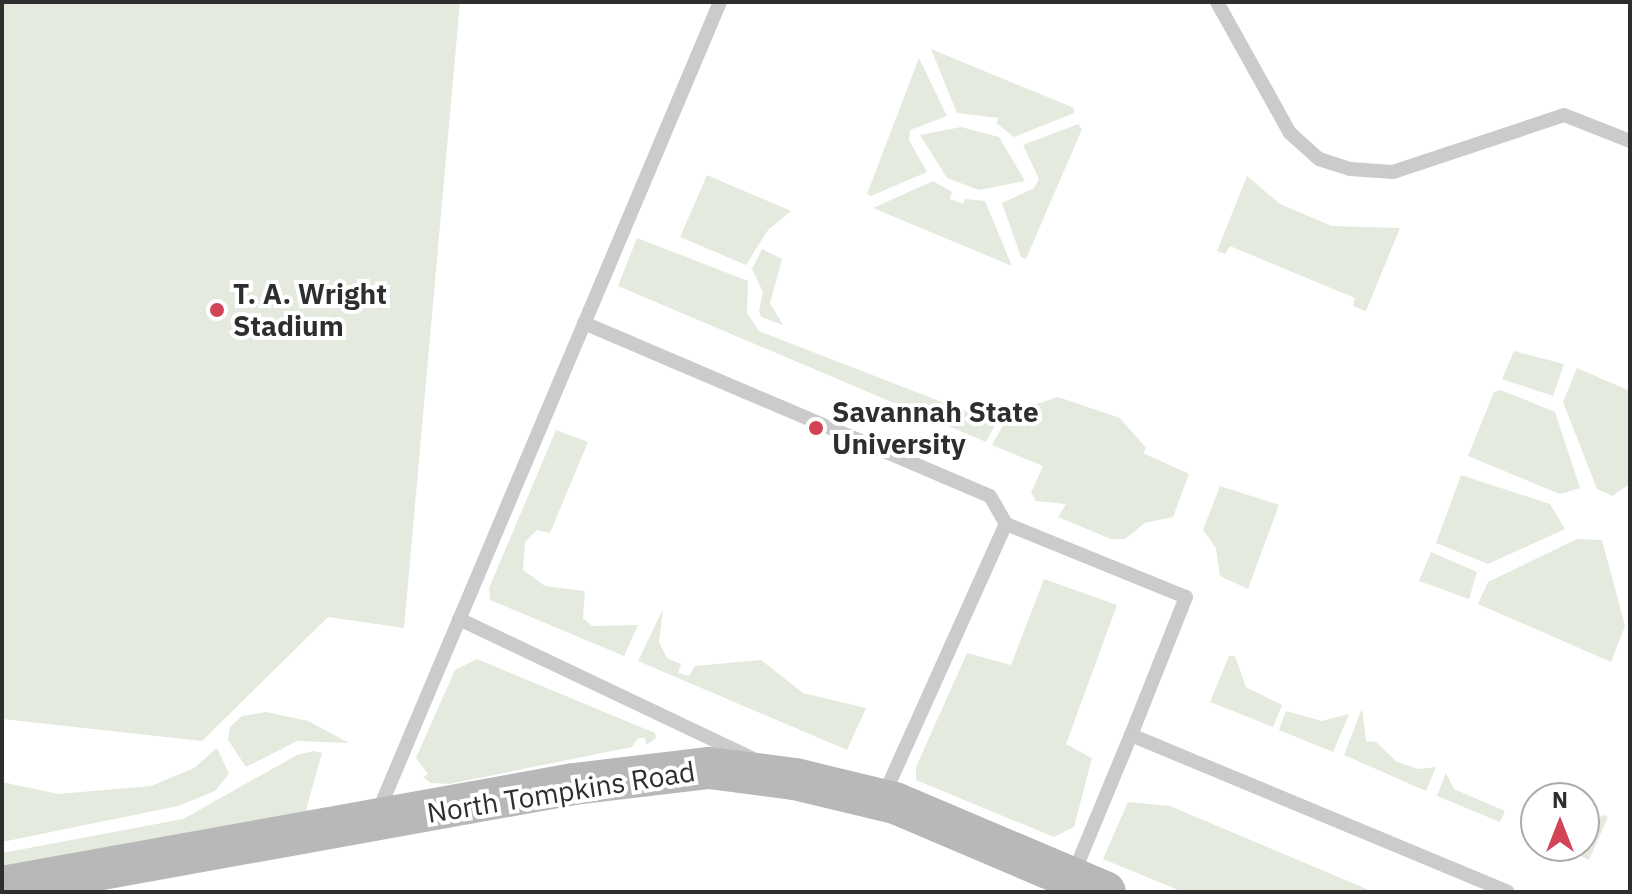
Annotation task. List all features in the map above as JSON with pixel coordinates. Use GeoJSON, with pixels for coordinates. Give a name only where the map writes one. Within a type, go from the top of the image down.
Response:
{"type":"FeatureCollection","features":[{"type":"Feature","properties":{"kind":"street","name":"North Tompkins Road"},"geometry":{"type":"LineString","coordinates":[[2,887],[36,886],[574,784],[709,768],[795,779],[882,800],[1088,885]]}},
{"type":"Feature","properties":{"kind":"lane"},"geometry":{"type":"LineString","coordinates":[[373,823],[720,2]]}},
{"type":"Feature","properties":{"kind":"lane"},"geometry":{"type":"LineString","coordinates":[[1217,2],[1290,133],[1319,159],[1350,169],[1393,172],[1564,115],[1630,141]]}},
{"type":"Feature","properties":{"kind":"lane"},"geometry":{"type":"LineString","coordinates":[[584,323],[990,496],[1006,524],[1186,597],[1131,735],[1088,885]]}},
{"type":"Feature","properties":{"kind":"lane"},"geometry":{"type":"LineString","coordinates":[[882,800],[1006,524]]}},
{"type":"Feature","properties":{"kind":"lane"},"geometry":{"type":"LineString","coordinates":[[459,619],[795,779]]}},
{"type":"Feature","properties":{"kind":"lane"},"geometry":{"type":"LineString","coordinates":[[1131,735],[1508,892]]}},
{"type":"Feature","properties":{"kind":"shaded area","name":"T. A. Wright Stadium"},"geometry":{"type":"Polygon","coordinates":[[[2,2],[460,2],[404,628],[328,617],[202,741],[2,719],[2,2]]]}},
{"type":"Feature","properties":{"kind":"shaded area"},"geometry":{"type":"Polygon","coordinates":[[[931,49],[1074,108],[1074,113],[1014,137],[996,123],[999,118],[957,113],[931,49]]]}},
{"type":"Feature","properties":{"kind":"shaded area"},"geometry":{"type":"Polygon","coordinates":[[[919,58],[947,116],[910,130],[909,140],[927,172],[871,196],[867,194],[919,58]]]}},
{"type":"Feature","properties":{"kind":"shaded area"},"geometry":{"type":"Polygon","coordinates":[[[1078,124],[1082,129],[1026,259],[1021,257],[1002,203],[1034,188],[1039,179],[1023,145],[1078,124]]]}},
{"type":"Feature","properties":{"kind":"shaded area"},"geometry":{"type":"Polygon","coordinates":[[[961,127],[999,137],[1025,181],[979,190],[947,178],[920,135],[961,127]]]}},
{"type":"Feature","properties":{"kind":"shaded area"},"geometry":{"type":"Polygon","coordinates":[[[707,175],[791,211],[768,230],[746,265],[680,237],[707,175]]]}},
{"type":"Feature","properties":{"kind":"shaded area"},"geometry":{"type":"Polygon","coordinates":[[[1247,176],[1280,204],[1332,226],[1400,228],[1366,311],[1353,306],[1355,298],[1230,246],[1225,254],[1217,251],[1247,176]]]}},
{"type":"Feature","properties":{"kind":"shaded area"},"geometry":{"type":"Polygon","coordinates":[[[933,181],[952,192],[950,199],[963,204],[965,199],[985,201],[1012,266],[873,208],[933,181]]]}},
{"type":"Feature","properties":{"kind":"shaded area"},"geometry":{"type":"Polygon","coordinates":[[[637,238],[748,281],[747,313],[759,331],[978,416],[1001,414],[986,442],[618,286],[637,238]]]}},
{"type":"Feature","properties":{"kind":"shaded area"},"geometry":{"type":"Polygon","coordinates":[[[762,249],[782,259],[770,303],[783,325],[761,317],[759,310],[763,292],[752,269],[762,249]]]}},
{"type":"Feature","properties":{"kind":"shaded area"},"geometry":{"type":"Polygon","coordinates":[[[1514,351],[1564,364],[1553,396],[1502,379],[1514,351]]]}},
{"type":"Feature","properties":{"kind":"shaded area"},"geometry":{"type":"Polygon","coordinates":[[[1577,368],[1630,391],[1630,484],[1612,496],[1597,489],[1563,402],[1577,368]]]}},
{"type":"Feature","properties":{"kind":"shaded area"},"geometry":{"type":"Polygon","coordinates":[[[1501,390],[1555,412],[1580,488],[1560,494],[1468,456],[1494,392],[1501,390]]]}},
{"type":"Feature","properties":{"kind":"shaded area"},"geometry":{"type":"Polygon","coordinates":[[[1058,397],[1120,418],[1146,448],[1143,453],[1189,474],[1173,517],[1145,523],[1125,539],[1111,539],[1058,517],[1066,504],[1036,501],[1031,493],[1043,466],[992,445],[1010,413],[1058,397]]]}},
{"type":"Feature","properties":{"kind":"shaded area"},"geometry":{"type":"Polygon","coordinates":[[[556,430],[588,442],[550,533],[537,530],[525,542],[523,570],[545,586],[585,591],[583,618],[592,626],[638,625],[624,656],[490,600],[489,588],[556,430]]]}},
{"type":"Feature","properties":{"kind":"shaded area"},"geometry":{"type":"Polygon","coordinates":[[[1461,475],[1550,504],[1565,529],[1488,564],[1436,543],[1461,475]]]}},
{"type":"Feature","properties":{"kind":"shaded area"},"geometry":{"type":"Polygon","coordinates":[[[1220,486],[1279,505],[1248,589],[1220,576],[1216,548],[1203,530],[1220,486]]]}},
{"type":"Feature","properties":{"kind":"shaded area"},"geometry":{"type":"Polygon","coordinates":[[[1577,539],[1602,540],[1625,626],[1611,662],[1478,604],[1488,582],[1577,539]]]}},
{"type":"Feature","properties":{"kind":"shaded area"},"geometry":{"type":"Polygon","coordinates":[[[1431,552],[1477,572],[1469,599],[1419,581],[1431,552]]]}},
{"type":"Feature","properties":{"kind":"shaded area"},"geometry":{"type":"Polygon","coordinates":[[[1044,579],[1117,605],[1066,744],[1092,758],[1074,827],[1054,837],[916,780],[916,767],[967,653],[1011,665],[1044,579]]]}},
{"type":"Feature","properties":{"kind":"shaded area"},"geometry":{"type":"Polygon","coordinates":[[[663,609],[659,642],[667,658],[681,664],[678,673],[689,676],[695,666],[761,660],[803,693],[866,708],[847,750],[638,661],[663,609]]]}},
{"type":"Feature","properties":{"kind":"shaded area"},"geometry":{"type":"Polygon","coordinates":[[[1229,656],[1235,656],[1246,687],[1282,705],[1273,727],[1210,702],[1229,656]]]}},
{"type":"Feature","properties":{"kind":"shaded area"},"geometry":{"type":"Polygon","coordinates":[[[477,659],[655,733],[656,738],[646,745],[645,738],[638,738],[632,747],[449,784],[431,783],[423,777],[428,774],[416,758],[455,670],[477,659]]]}},
{"type":"Feature","properties":{"kind":"shaded area"},"geometry":{"type":"Polygon","coordinates":[[[1362,708],[1366,741],[1376,742],[1397,762],[1418,769],[1436,767],[1426,791],[1344,755],[1362,708]]]}},
{"type":"Feature","properties":{"kind":"shaded area"},"geometry":{"type":"Polygon","coordinates":[[[1286,711],[1322,721],[1349,714],[1333,752],[1279,730],[1286,711]]]}},
{"type":"Feature","properties":{"kind":"shaded area"},"geometry":{"type":"Polygon","coordinates":[[[266,712],[308,721],[349,743],[297,741],[246,767],[228,740],[230,727],[242,716],[266,712]]]}},
{"type":"Feature","properties":{"kind":"shaded area"},"geometry":{"type":"Polygon","coordinates":[[[217,748],[229,774],[215,791],[178,806],[2,842],[2,782],[58,794],[151,786],[194,768],[217,748]]]}},
{"type":"Feature","properties":{"kind":"shaded area"},"geometry":{"type":"Polygon","coordinates":[[[314,751],[322,753],[306,810],[320,812],[2,871],[2,853],[183,819],[297,755],[314,751]]]}},
{"type":"Feature","properties":{"kind":"shaded area"},"geometry":{"type":"Polygon","coordinates":[[[1446,773],[1454,789],[1505,811],[1500,822],[1437,796],[1446,773]]]}},
{"type":"Feature","properties":{"kind":"shaded area"},"geometry":{"type":"Polygon","coordinates":[[[1128,802],[1170,806],[1374,892],[1183,892],[1103,859],[1128,802]]]}},
{"type":"Feature","properties":{"kind":"shaded area"},"geometry":{"type":"Polygon","coordinates":[[[1600,817],[1608,817],[1600,835],[1600,817]]]}},
{"type":"Feature","properties":{"kind":"place","name":"T. A. Wright Stadium"},"geometry":{"type":"Point","coordinates":[217,310]}},
{"type":"Feature","properties":{"kind":"place","name":"Savannah State University"},"geometry":{"type":"Point","coordinates":[816,428]}}]}
